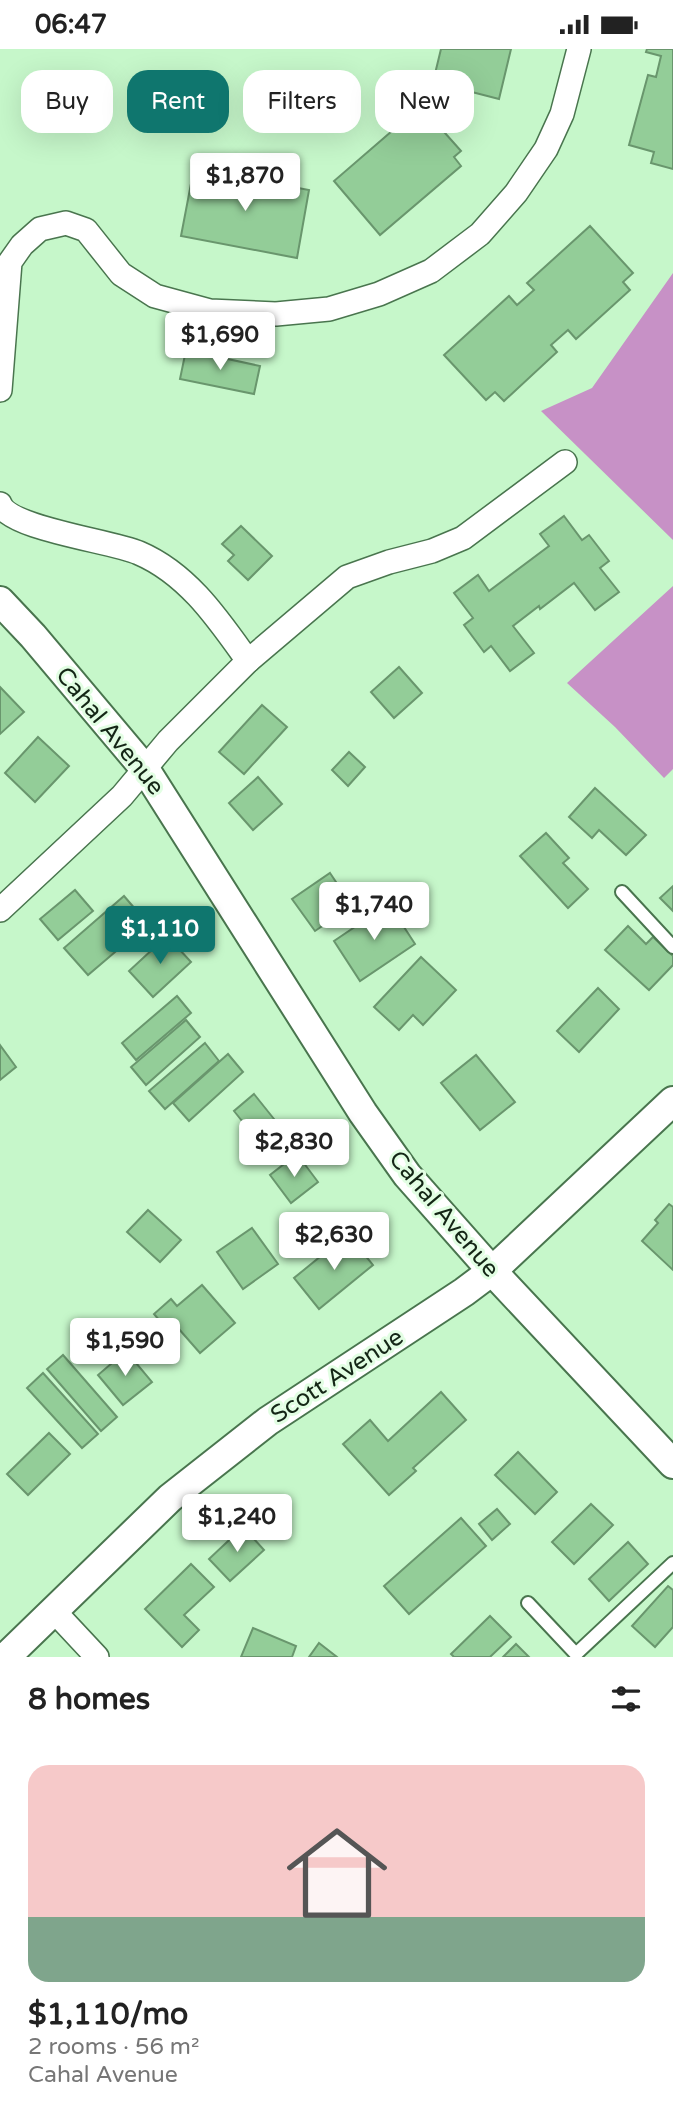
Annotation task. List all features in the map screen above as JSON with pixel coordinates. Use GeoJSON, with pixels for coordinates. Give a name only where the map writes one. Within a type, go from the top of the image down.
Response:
{"type":"FeatureCollection","features":[{"type":"Feature","properties":{"kind":"street"},"geometry":{"type":"LineString","coordinates":[[0,390],[10,262],[22,245],[40,229],[66,223],[86,230],[121,274],[155,296],[210,311],[276,314],[329,309],[379,294],[431,271],[480,234],[516,193],[546,149],[562,114],[579,49]]}},
{"type":"Feature","properties":{"kind":"street"},"geometry":{"type":"LineString","coordinates":[[0,910],[122,796],[168,741],[248,661],[347,577],[432,551],[463,538],[565,461]]}},
{"type":"Feature","properties":{"kind":"street"},"geometry":{"type":"LineString","coordinates":[[0,504],[2,509],[24,522],[139,552],[180,577],[212,611],[248,661]]}},
{"type":"Feature","properties":{"kind":"street","name":"Cahal Avenue"},"geometry":{"type":"LineString","coordinates":[[0,601],[33,635],[145,769],[363,1113],[407,1175],[492,1271],[673,1464]]}},
{"type":"Feature","properties":{"kind":"street","name":"Scott Avenue"},"geometry":{"type":"LineString","coordinates":[[6,1657],[170,1498],[268,1421],[492,1271],[673,1101]]}},
{"type":"Feature","properties":{"kind":"street"},"geometry":{"type":"LineString","coordinates":[[54,1611],[97,1657]]}},
{"type":"Feature","properties":{"kind":"lane"},"geometry":{"type":"LineString","coordinates":[[622,892],[673,947]]}},
{"type":"Feature","properties":{"kind":"lane"},"geometry":{"type":"LineString","coordinates":[[528,1603],[576,1654],[673,1563]]}},
{"type":"Feature","properties":{"kind":"shaded area"},"geometry":{"type":"Polygon","coordinates":[[[673,273],[673,540],[541,411],[592,388],[673,273]]]}},
{"type":"Feature","properties":{"kind":"shaded area"},"geometry":{"type":"Polygon","coordinates":[[[673,586],[673,769],[664,778],[615,727],[567,683],[673,586]]]}},
{"type":"Feature","properties":{"kind":"building"},"geometry":{"type":"Polygon","coordinates":[[[441,49],[511,49],[499,99],[474,93],[474,70],[436,70],[441,49]]]}},
{"type":"Feature","properties":{"kind":"building"},"geometry":{"type":"Polygon","coordinates":[[[647,49],[673,49],[673,169],[651,163],[654,152],[629,145],[648,75],[656,77],[661,56],[646,52],[647,49]]]}},
{"type":"Feature","properties":{"kind":"building"},"geometry":{"type":"Polygon","coordinates":[[[390,133],[445,133],[461,151],[454,157],[461,166],[380,235],[334,181],[390,133]]]}},
{"type":"Feature","properties":{"kind":"building"},"geometry":{"type":"Polygon","coordinates":[[[194,168],[309,190],[297,258],[181,236],[194,168]]]}},
{"type":"Feature","properties":{"kind":"building"},"geometry":{"type":"Polygon","coordinates":[[[590,226],[633,273],[623,282],[630,290],[576,339],[568,330],[551,345],[557,352],[504,401],[495,392],[486,400],[444,355],[509,296],[517,305],[534,290],[527,283],[590,226]]]}},
{"type":"Feature","properties":{"kind":"building"},"geometry":{"type":"Polygon","coordinates":[[[186,350],[260,366],[254,394],[180,379],[186,350]]]}},
{"type":"Feature","properties":{"kind":"building"},"geometry":{"type":"Polygon","coordinates":[[[564,516],[582,540],[589,535],[609,561],[600,568],[619,592],[595,610],[574,583],[540,609],[539,606],[513,626],[534,653],[510,671],[491,646],[484,652],[464,625],[473,618],[454,593],[478,575],[489,591],[549,546],[540,534],[564,516]]]}},
{"type":"Feature","properties":{"kind":"building"},"geometry":{"type":"Polygon","coordinates":[[[241,526],[272,556],[248,580],[228,561],[234,555],[222,544],[241,526]]]}},
{"type":"Feature","properties":{"kind":"building"},"geometry":{"type":"Polygon","coordinates":[[[399,667],[422,693],[394,718],[371,692],[399,667]]]}},
{"type":"Feature","properties":{"kind":"building"},"geometry":{"type":"Polygon","coordinates":[[[0,687],[24,712],[0,734],[0,687]]]}},
{"type":"Feature","properties":{"kind":"building"},"geometry":{"type":"Polygon","coordinates":[[[262,705],[287,727],[244,774],[219,752],[262,705]]]}},
{"type":"Feature","properties":{"kind":"building"},"geometry":{"type":"Polygon","coordinates":[[[38,737],[69,766],[35,802],[5,773],[38,737]]]}},
{"type":"Feature","properties":{"kind":"building"},"geometry":{"type":"Polygon","coordinates":[[[349,752],[365,767],[348,786],[332,770],[349,752]]]}},
{"type":"Feature","properties":{"kind":"building"},"geometry":{"type":"Polygon","coordinates":[[[258,777],[282,804],[253,830],[229,803],[258,777]]]}},
{"type":"Feature","properties":{"kind":"building"},"geometry":{"type":"Polygon","coordinates":[[[595,788],[646,835],[626,855],[599,830],[592,838],[569,817],[595,788]]]}},
{"type":"Feature","properties":{"kind":"building"},"geometry":{"type":"Polygon","coordinates":[[[546,833],[569,858],[563,863],[588,889],[568,908],[520,856],[546,833]]]}},
{"type":"Feature","properties":{"kind":"building"},"geometry":{"type":"Polygon","coordinates":[[[330,873],[352,906],[315,931],[292,899],[330,873]]]}},
{"type":"Feature","properties":{"kind":"building"},"geometry":{"type":"Polygon","coordinates":[[[673,886],[673,911],[660,898],[673,886]]]}},
{"type":"Feature","properties":{"kind":"building"},"geometry":{"type":"Polygon","coordinates":[[[75,890],[93,911],[58,940],[40,919],[75,890]]]}},
{"type":"Feature","properties":{"kind":"building"},"geometry":{"type":"Polygon","coordinates":[[[124,896],[148,924],[88,975],[64,948],[124,896]]]}},
{"type":"Feature","properties":{"kind":"building"},"geometry":{"type":"Polygon","coordinates":[[[389,904],[415,944],[360,981],[334,941],[389,904]]]}},
{"type":"Feature","properties":{"kind":"building"},"geometry":{"type":"Polygon","coordinates":[[[628,926],[646,944],[653,937],[673,956],[673,965],[649,990],[605,950],[628,926]]]}},
{"type":"Feature","properties":{"kind":"building"},"geometry":{"type":"Polygon","coordinates":[[[167,936],[191,962],[153,997],[129,971],[167,936]]]}},
{"type":"Feature","properties":{"kind":"building"},"geometry":{"type":"Polygon","coordinates":[[[421,957],[456,990],[423,1025],[413,1015],[399,1030],[374,1007],[421,957]]]}},
{"type":"Feature","properties":{"kind":"building"},"geometry":{"type":"Polygon","coordinates":[[[598,988],[619,1009],[579,1052],[557,1031],[598,988]]]}},
{"type":"Feature","properties":{"kind":"building"},"geometry":{"type":"Polygon","coordinates":[[[177,996],[191,1013],[136,1060],[122,1043],[177,996]]]}},
{"type":"Feature","properties":{"kind":"building"},"geometry":{"type":"Polygon","coordinates":[[[186,1020],[200,1037],[146,1085],[131,1067],[186,1020]]]}},
{"type":"Feature","properties":{"kind":"building"},"geometry":{"type":"Polygon","coordinates":[[[205,1043],[219,1061],[165,1109],[149,1091],[205,1043]]]}},
{"type":"Feature","properties":{"kind":"building"},"geometry":{"type":"Polygon","coordinates":[[[0,1045],[16,1067],[0,1080],[0,1045]]]}},
{"type":"Feature","properties":{"kind":"building"},"geometry":{"type":"Polygon","coordinates":[[[228,1054],[243,1072],[189,1121],[173,1103],[228,1054]]]}},
{"type":"Feature","properties":{"kind":"building"},"geometry":{"type":"Polygon","coordinates":[[[476,1055],[515,1102],[480,1130],[441,1083],[476,1055]]]}},
{"type":"Feature","properties":{"kind":"building"},"geometry":{"type":"Polygon","coordinates":[[[254,1094],[290,1139],[270,1156],[234,1111],[254,1094]]]}},
{"type":"Feature","properties":{"kind":"building"},"geometry":{"type":"Polygon","coordinates":[[[297,1154],[318,1182],[291,1203],[270,1175],[297,1154]]]}},
{"type":"Feature","properties":{"kind":"building"},"geometry":{"type":"Polygon","coordinates":[[[669,1204],[673,1207],[673,1270],[642,1241],[658,1223],[655,1220],[669,1204]]]}},
{"type":"Feature","properties":{"kind":"building"},"geometry":{"type":"Polygon","coordinates":[[[148,1210],[181,1240],[160,1262],[127,1232],[148,1210]]]}},
{"type":"Feature","properties":{"kind":"building"},"geometry":{"type":"Polygon","coordinates":[[[252,1228],[278,1264],[243,1289],[217,1252],[252,1228]]]}},
{"type":"Feature","properties":{"kind":"building"},"geometry":{"type":"Polygon","coordinates":[[[348,1234],[373,1265],[319,1309],[294,1278],[348,1234]]]}},
{"type":"Feature","properties":{"kind":"building"},"geometry":{"type":"Polygon","coordinates":[[[202,1285],[235,1323],[200,1353],[178,1328],[171,1334],[154,1314],[171,1299],[177,1306],[202,1285]]]}},
{"type":"Feature","properties":{"kind":"building"},"geometry":{"type":"Polygon","coordinates":[[[126,1351],[152,1382],[123,1405],[98,1375],[126,1351]]]}},
{"type":"Feature","properties":{"kind":"building"},"geometry":{"type":"Polygon","coordinates":[[[63,1355],[117,1417],[101,1431],[47,1369],[63,1355]]]}},
{"type":"Feature","properties":{"kind":"building"},"geometry":{"type":"Polygon","coordinates":[[[43,1373],[98,1434],[82,1448],[27,1388],[43,1373]]]}},
{"type":"Feature","properties":{"kind":"building"},"geometry":{"type":"Polygon","coordinates":[[[441,1392],[466,1420],[413,1468],[416,1471],[389,1495],[343,1444],[370,1420],[388,1441],[441,1392]]]}},
{"type":"Feature","properties":{"kind":"building"},"geometry":{"type":"Polygon","coordinates":[[[49,1433],[70,1454],[28,1495],[7,1474],[49,1433]]]}},
{"type":"Feature","properties":{"kind":"building"},"geometry":{"type":"Polygon","coordinates":[[[518,1452],[557,1492],[535,1514],[495,1475],[518,1452]]]}},
{"type":"Feature","properties":{"kind":"building"},"geometry":{"type":"Polygon","coordinates":[[[591,1504],[613,1525],[574,1564],[552,1542],[591,1504]]]}},
{"type":"Feature","properties":{"kind":"building"},"geometry":{"type":"Polygon","coordinates":[[[497,1509],[510,1524],[492,1540],[479,1524],[497,1509]]]}},
{"type":"Feature","properties":{"kind":"building"},"geometry":{"type":"Polygon","coordinates":[[[461,1518],[486,1546],[409,1614],[384,1586],[461,1518]]]}},
{"type":"Feature","properties":{"kind":"building"},"geometry":{"type":"Polygon","coordinates":[[[243,1527],[264,1550],[230,1581],[209,1559],[243,1527]]]}},
{"type":"Feature","properties":{"kind":"building"},"geometry":{"type":"Polygon","coordinates":[[[628,1542],[648,1564],[609,1601],[589,1579],[628,1542]]]}},
{"type":"Feature","properties":{"kind":"building"},"geometry":{"type":"Polygon","coordinates":[[[191,1564],[214,1587],[184,1615],[199,1630],[182,1647],[145,1609],[191,1564]]]}},
{"type":"Feature","properties":{"kind":"building"},"geometry":{"type":"Polygon","coordinates":[[[668,1586],[673,1590],[673,1627],[655,1647],[632,1626],[668,1586]]]}},
{"type":"Feature","properties":{"kind":"building"},"geometry":{"type":"Polygon","coordinates":[[[490,1616],[511,1637],[490,1657],[454,1657],[451,1654],[490,1616]]]}},
{"type":"Feature","properties":{"kind":"building"},"geometry":{"type":"Polygon","coordinates":[[[253,1628],[296,1646],[292,1657],[241,1657],[253,1628]]]}},
{"type":"Feature","properties":{"kind":"building"},"geometry":{"type":"Polygon","coordinates":[[[319,1643],[337,1657],[309,1657],[319,1643]]]}},
{"type":"Feature","properties":{"kind":"building"},"geometry":{"type":"Polygon","coordinates":[[[516,1644],[529,1657],[503,1657],[516,1644]]]}}]}
